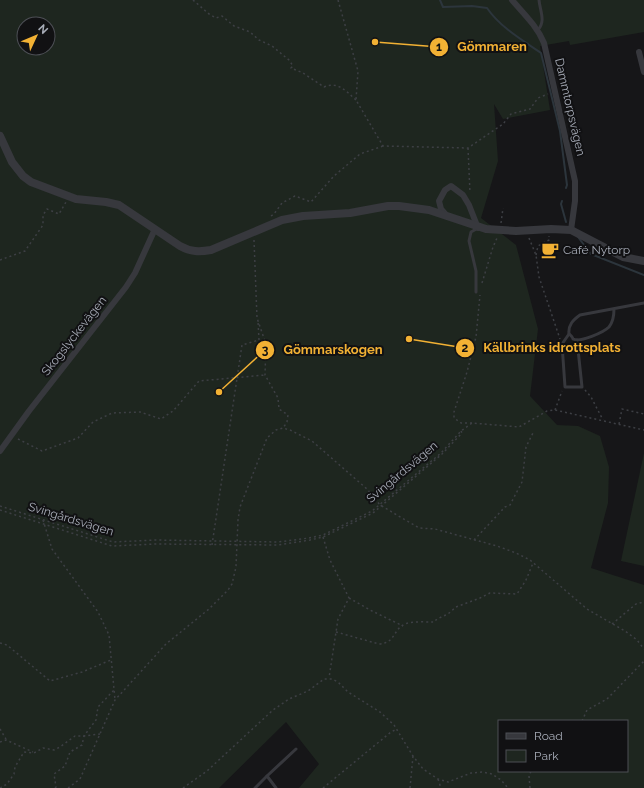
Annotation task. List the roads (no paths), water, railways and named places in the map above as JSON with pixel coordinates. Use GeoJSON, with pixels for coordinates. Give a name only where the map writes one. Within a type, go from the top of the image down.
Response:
{"type":"FeatureCollection","features":[{"type":"Feature","properties":{"kind":"street","name":"Dammtorpsvägen"},"geometry":{"type":"LineString","coordinates":[[512,0],[538,30],[544,43],[575,181],[575,201],[571,230]]}},
{"type":"Feature","properties":{"kind":"street"},"geometry":{"type":"LineString","coordinates":[[639,52],[644,72]]}},
{"type":"Feature","properties":{"kind":"street"},"geometry":{"type":"LineString","coordinates":[[0,136],[12,162],[23,176],[38,185],[76,199],[119,205],[185,249],[201,252],[219,248],[282,220],[303,216],[350,213],[388,206],[399,206],[422,209],[447,216],[478,228],[502,231],[571,230],[623,257],[644,261]]}},
{"type":"Feature","properties":{"kind":"street"},"geometry":{"type":"LineString","coordinates":[[447,216],[439,201],[445,190],[450,186],[463,195],[467,200],[478,228]]}},
{"type":"Feature","properties":{"kind":"street","name":"Skogslyckevägen"},"geometry":{"type":"LineString","coordinates":[[0,451],[29,411],[126,287],[135,273],[155,229]]}},
{"type":"Feature","properties":{"kind":"lane"},"geometry":{"type":"LineString","coordinates":[[538,30],[542,26],[543,20],[539,0]]}},
{"type":"Feature","properties":{"kind":"lane"},"geometry":{"type":"LineString","coordinates":[[476,292],[476,271],[469,241],[471,232],[478,228]]}},
{"type":"Feature","properties":{"kind":"lane"},"geometry":{"type":"LineString","coordinates":[[614,309],[612,322],[609,327],[601,332],[582,339],[573,339],[570,334],[570,325],[580,315],[644,303]]}},
{"type":"Feature","properties":{"kind":"lane"},"geometry":{"type":"LineString","coordinates":[[570,334],[562,344],[565,387],[582,387],[577,340]]}},
{"type":"Feature","properties":{"kind":"lane"},"geometry":{"type":"LineString","coordinates":[[255,788],[296,749]]}},
{"type":"Feature","properties":{"kind":"lane"},"geometry":{"type":"LineString","coordinates":[[267,776],[276,788]]}},
{"type":"Feature","properties":{"kind":"waterway"},"geometry":{"type":"LineString","coordinates":[[440,0],[443,7],[472,6],[487,8],[505,27],[541,53],[560,131],[567,185],[566,188]]}},
{"type":"Feature","properties":{"kind":"waterway"},"geometry":{"type":"LineString","coordinates":[[562,201],[561,204],[566,222]]}},
{"type":"Feature","properties":{"kind":"waterway"},"geometry":{"type":"LineString","coordinates":[[578,237],[591,254],[644,275]]}},
{"type":"Feature","properties":{"kind":"place","name":"Gömmaren"},"geometry":{"type":"Point","coordinates":[375,42]}},
{"type":"Feature","properties":{"kind":"place","name":"Café Nytorp"},"geometry":{"type":"Point","coordinates":[550,250]}},
{"type":"Feature","properties":{"kind":"place","name":"Källbrinks idrottsplats"},"geometry":{"type":"Point","coordinates":[409,339]}},
{"type":"Feature","properties":{"kind":"place","name":"Gömmarskogen"},"geometry":{"type":"Point","coordinates":[219,392]}}]}
